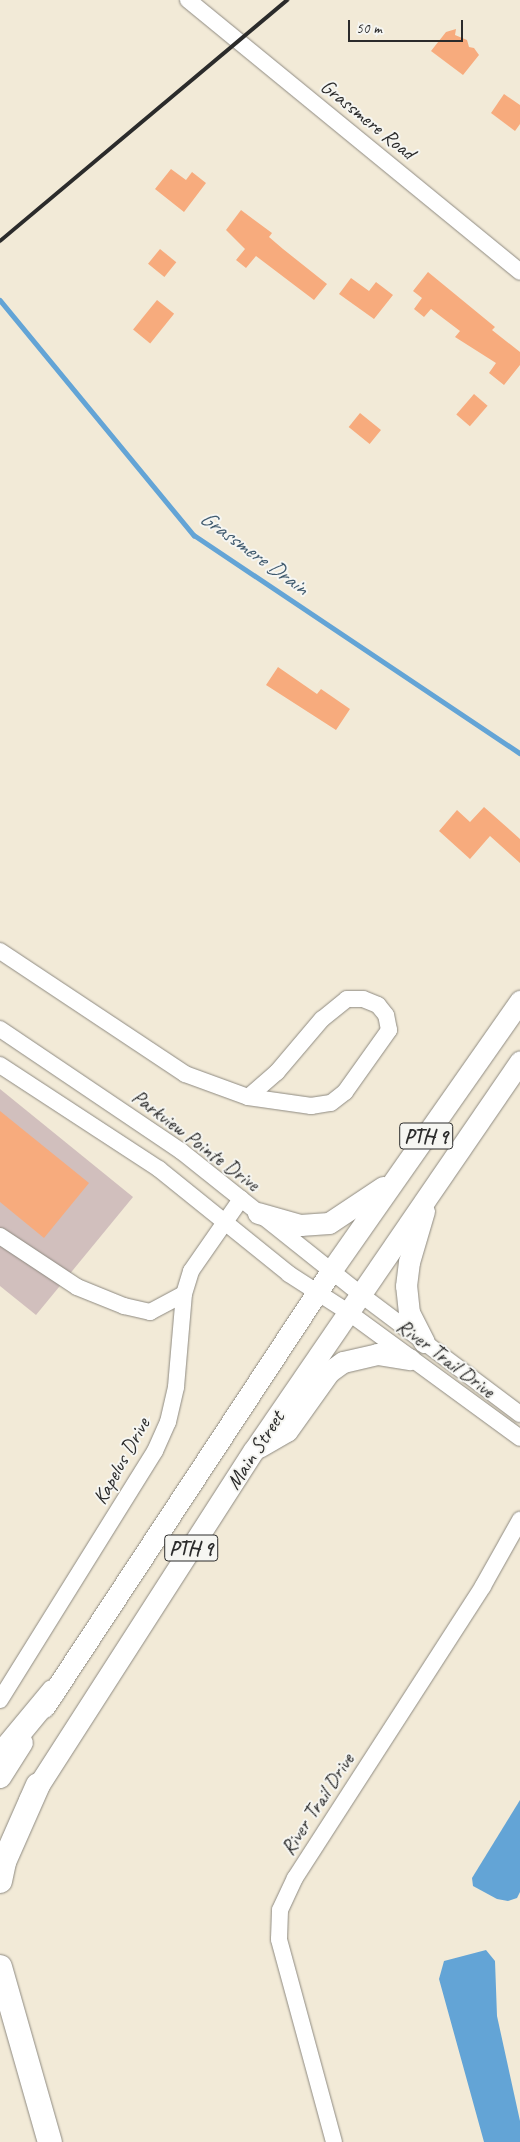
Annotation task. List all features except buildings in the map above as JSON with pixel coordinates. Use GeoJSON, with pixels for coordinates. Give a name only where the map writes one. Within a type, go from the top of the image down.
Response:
{"type":"FeatureCollection","features":[{"type":"Feature","properties":{"kind":"highway"},"geometry":{"type":"LineString","coordinates":[[0,1756],[54,1692]]}},
{"type":"Feature","properties":{"kind":"highway"},"geometry":{"type":"LineString","coordinates":[[0,1881],[4,1862],[38,1785]]}},
{"type":"Feature","properties":{"kind":"highway"},"geometry":{"type":"LineString","coordinates":[[1,1976],[50,2142]]}},
{"type":"Feature","properties":{"kind":"main road","name":"Main Street"},"geometry":{"type":"LineString","coordinates":[[0,1777],[331,1272],[520,1001]]}},
{"type":"Feature","properties":{"kind":"main road","name":"Main Street"},"geometry":{"type":"LineString","coordinates":[[0,1845],[254,1450],[520,1061]]}},
{"type":"Feature","properties":{"kind":"main road"},"geometry":{"type":"LineString","coordinates":[[258,1213],[300,1226],[329,1223],[398,1176]]}},
{"type":"Feature","properties":{"kind":"main road"},"geometry":{"type":"LineString","coordinates":[[424,1342],[409,1313],[406,1286],[409,1262],[430,1192]]}},
{"type":"Feature","properties":{"kind":"main road"},"geometry":{"type":"LineString","coordinates":[[254,1450],[287,1431],[329,1372],[343,1362],[377,1354],[410,1359]]}},
{"type":"Feature","properties":{"kind":"street","name":"Grassmere Road"},"geometry":{"type":"LineString","coordinates":[[188,0],[520,272]]}},
{"type":"Feature","properties":{"kind":"street"},"geometry":{"type":"LineString","coordinates":[[0,951],[185,1074],[248,1097],[311,1106],[331,1103],[346,1092],[389,1030],[386,1015],[378,1005],[347,999],[322,1019],[277,1072],[248,1097]]}},
{"type":"Feature","properties":{"kind":"street","name":"Parkview Pointe Drive"},"geometry":{"type":"LineString","coordinates":[[0,1029],[181,1151],[360,1294]]}},
{"type":"Feature","properties":{"kind":"street"},"geometry":{"type":"LineString","coordinates":[[0,1065],[159,1169],[224,1222],[348,1312]]}},
{"type":"Feature","properties":{"kind":"street","name":"Kapelus Drive"},"geometry":{"type":"LineString","coordinates":[[0,1700],[155,1451],[168,1422],[176,1387],[184,1294],[191,1271],[241,1200]]}},
{"type":"Feature","properties":{"kind":"street"},"geometry":{"type":"LineString","coordinates":[[0,1236],[77,1287],[124,1306],[150,1312],[184,1294]]}},
{"type":"Feature","properties":{"kind":"street","name":"River Trail Drive"},"geometry":{"type":"LineString","coordinates":[[360,1294],[520,1414]]}},
{"type":"Feature","properties":{"kind":"street","name":"River Trail Drive"},"geometry":{"type":"LineString","coordinates":[[348,1312],[520,1438]]}},
{"type":"Feature","properties":{"kind":"street","name":"River Trail Drive"},"geometry":{"type":"LineString","coordinates":[[334,2142],[279,1940],[280,1910],[295,1878],[483,1586],[520,1520]]}},
{"type":"Feature","properties":{"kind":"shaded area"},"geometry":{"type":"Polygon","coordinates":[[[0,1089],[133,1197],[36,1315],[0,1286],[0,1089]]]}},
{"type":"Feature","properties":{"kind":"water"},"geometry":{"type":"Polygon","coordinates":[[[520,1800],[520,1892],[517,1898],[508,1901],[497,1899],[473,1886],[472,1878],[520,1800]]]}},
{"type":"Feature","properties":{"kind":"water"},"geometry":{"type":"Polygon","coordinates":[[[486,1950],[495,1961],[497,2016],[520,2121],[520,2142],[484,2142],[439,1979],[444,1961],[486,1950]]]}},
{"type":"Feature","properties":{"kind":"waterway","name":"Grassmere Drain"},"geometry":{"type":"LineString","coordinates":[[0,300],[194,535],[520,753]]}},
{"type":"Feature","properties":{"kind":"railway"},"geometry":{"type":"LineString","coordinates":[[0,241],[287,0]]}}]}
